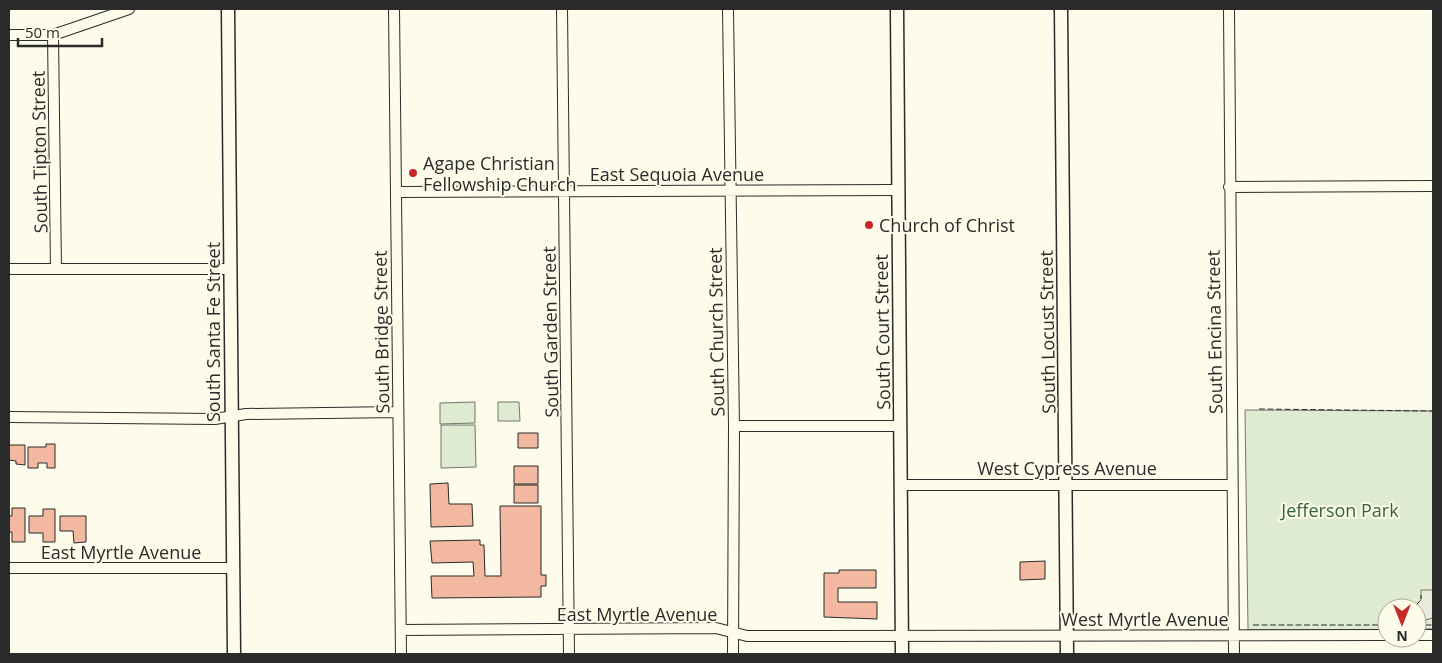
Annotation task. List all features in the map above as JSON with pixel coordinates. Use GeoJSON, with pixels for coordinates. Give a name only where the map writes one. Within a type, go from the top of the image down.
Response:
{"type":"FeatureCollection","features":[{"type":"Feature","properties":{"kind":"street"},"geometry":{"type":"LineString","coordinates":[[9,35],[53,35],[129,9]]}},
{"type":"Feature","properties":{"kind":"street","name":"South Santa Fe Street"},"geometry":{"type":"LineString","coordinates":[[228,9],[234,654]]}},
{"type":"Feature","properties":{"kind":"street","name":"South Bridge Street"},"geometry":{"type":"LineString","coordinates":[[394,9],[401,654]]}},
{"type":"Feature","properties":{"kind":"street","name":"South Garden Street"},"geometry":{"type":"LineString","coordinates":[[562,9],[569,654]]}},
{"type":"Feature","properties":{"kind":"street","name":"South Church Street"},"geometry":{"type":"LineString","coordinates":[[728,9],[734,426],[733,654]]}},
{"type":"Feature","properties":{"kind":"street","name":"South Court Street"},"geometry":{"type":"LineString","coordinates":[[896,9],[902,654]]}},
{"type":"Feature","properties":{"kind":"street","name":"South Locust Street"},"geometry":{"type":"LineString","coordinates":[[1062,9],[1067,654]]}},
{"type":"Feature","properties":{"kind":"street","name":"South Encina Street"},"geometry":{"type":"LineString","coordinates":[[1229,9],[1234,654]]}},
{"type":"Feature","properties":{"kind":"street","name":"South Tipton Street"},"geometry":{"type":"LineString","coordinates":[[53,35],[56,269]]}},
{"type":"Feature","properties":{"kind":"street"},"geometry":{"type":"LineString","coordinates":[[1229,188],[1433,186]]}},
{"type":"Feature","properties":{"kind":"street","name":"East Sequoia Avenue"},"geometry":{"type":"LineString","coordinates":[[396,192],[898,190]]}},
{"type":"Feature","properties":{"kind":"street"},"geometry":{"type":"LineString","coordinates":[[9,269],[230,269]]}},
{"type":"Feature","properties":{"kind":"street"},"geometry":{"type":"LineString","coordinates":[[9,417],[215,419],[246,414],[398,412]]}},
{"type":"Feature","properties":{"kind":"street"},"geometry":{"type":"LineString","coordinates":[[734,426],[900,426]]}},
{"type":"Feature","properties":{"kind":"street","name":"West Cypress Avenue"},"geometry":{"type":"LineString","coordinates":[[901,484],[1232,485]]}},
{"type":"Feature","properties":{"kind":"street","name":"East Myrtle Avenue"},"geometry":{"type":"LineString","coordinates":[[9,568],[234,568]]}},
{"type":"Feature","properties":{"kind":"street","name":"East Myrtle Avenue"},"geometry":{"type":"LineString","coordinates":[[401,630],[716,628],[748,636],[902,636]]}},
{"type":"Feature","properties":{"kind":"street","name":"West Myrtle Avenue"},"geometry":{"type":"LineString","coordinates":[[902,636],[1377,635]]}},
{"type":"Feature","properties":{"kind":"green space"},"geometry":{"type":"Polygon","coordinates":[[[475,402],[475,423],[440,424],[440,403],[475,402]]]}},
{"type":"Feature","properties":{"kind":"green space"},"geometry":{"type":"Polygon","coordinates":[[[498,402],[519,402],[520,421],[498,421],[498,402]]]}},
{"type":"Feature","properties":{"kind":"green space","name":"Jefferson Park"},"geometry":{"type":"Polygon","coordinates":[[[1245,410],[1433,411],[1433,629],[1427,629],[1427,598],[1377,598],[1377,630],[1248,630],[1245,410]]]}},
{"type":"Feature","properties":{"kind":"green space"},"geometry":{"type":"Polygon","coordinates":[[[441,425],[475,425],[476,467],[441,468],[441,425]]]}},
{"type":"Feature","properties":{"kind":"shaded area"},"geometry":{"type":"Polygon","coordinates":[[[1421,590],[1433,590],[1433,618],[1427,620],[1427,598],[1421,598],[1421,590]]]}},
{"type":"Feature","properties":{"kind":"building"},"geometry":{"type":"Polygon","coordinates":[[[518,433],[538,433],[538,448],[518,448],[518,433]]]}},
{"type":"Feature","properties":{"kind":"building"},"geometry":{"type":"Polygon","coordinates":[[[46,444],[55,444],[55,468],[47,468],[47,463],[38,463],[38,468],[28,468],[28,447],[46,447],[46,444]]]}},
{"type":"Feature","properties":{"kind":"building"},"geometry":{"type":"Polygon","coordinates":[[[9,445],[25,445],[25,465],[16,464],[16,461],[9,460],[9,445]]]}},
{"type":"Feature","properties":{"kind":"building"},"geometry":{"type":"Polygon","coordinates":[[[514,466],[538,466],[538,484],[514,484],[514,466]]]}},
{"type":"Feature","properties":{"kind":"building"},"geometry":{"type":"Polygon","coordinates":[[[448,483],[449,504],[472,504],[473,526],[431,527],[430,484],[448,483]]]}},
{"type":"Feature","properties":{"kind":"building"},"geometry":{"type":"Polygon","coordinates":[[[514,485],[538,485],[538,503],[514,503],[514,485]]]}},
{"type":"Feature","properties":{"kind":"building"},"geometry":{"type":"Polygon","coordinates":[[[500,506],[541,506],[541,575],[546,575],[546,586],[541,586],[541,597],[432,598],[431,576],[474,576],[473,562],[432,563],[430,541],[480,540],[480,545],[484,545],[485,576],[501,576],[500,506]]]}},
{"type":"Feature","properties":{"kind":"building"},"geometry":{"type":"Polygon","coordinates":[[[12,508],[25,508],[25,542],[12,542],[12,532],[9,532],[9,516],[12,516],[12,508]]]}},
{"type":"Feature","properties":{"kind":"building"},"geometry":{"type":"Polygon","coordinates":[[[43,509],[55,509],[55,542],[43,542],[43,533],[29,533],[29,516],[43,516],[43,509]]]}},
{"type":"Feature","properties":{"kind":"building"},"geometry":{"type":"Polygon","coordinates":[[[60,516],[86,516],[86,542],[74,543],[73,531],[60,531],[60,516]]]}},
{"type":"Feature","properties":{"kind":"building"},"geometry":{"type":"Polygon","coordinates":[[[1045,561],[1045,579],[1020,580],[1020,562],[1045,561]]]}},
{"type":"Feature","properties":{"kind":"building"},"geometry":{"type":"Polygon","coordinates":[[[839,570],[876,570],[876,588],[838,588],[838,602],[877,602],[877,619],[824,617],[824,573],[839,573],[839,570]]]}},
{"type":"Feature","properties":{"kind":"fence"},"geometry":{"type":"LineString","coordinates":[[1259,409],[1433,411]]}},
{"type":"Feature","properties":{"kind":"fence"},"geometry":{"type":"LineString","coordinates":[[1253,625],[1377,625]]}},
{"type":"Feature","properties":{"kind":"fence"},"geometry":{"type":"LineString","coordinates":[[1427,625],[1433,625]]}},
{"type":"Feature","properties":{"kind":"place","name":"Agape Christian Fellowship Church"},"geometry":{"type":"Point","coordinates":[413,173]}},
{"type":"Feature","properties":{"kind":"place","name":"Church of Christ"},"geometry":{"type":"Point","coordinates":[869,225]}}]}
